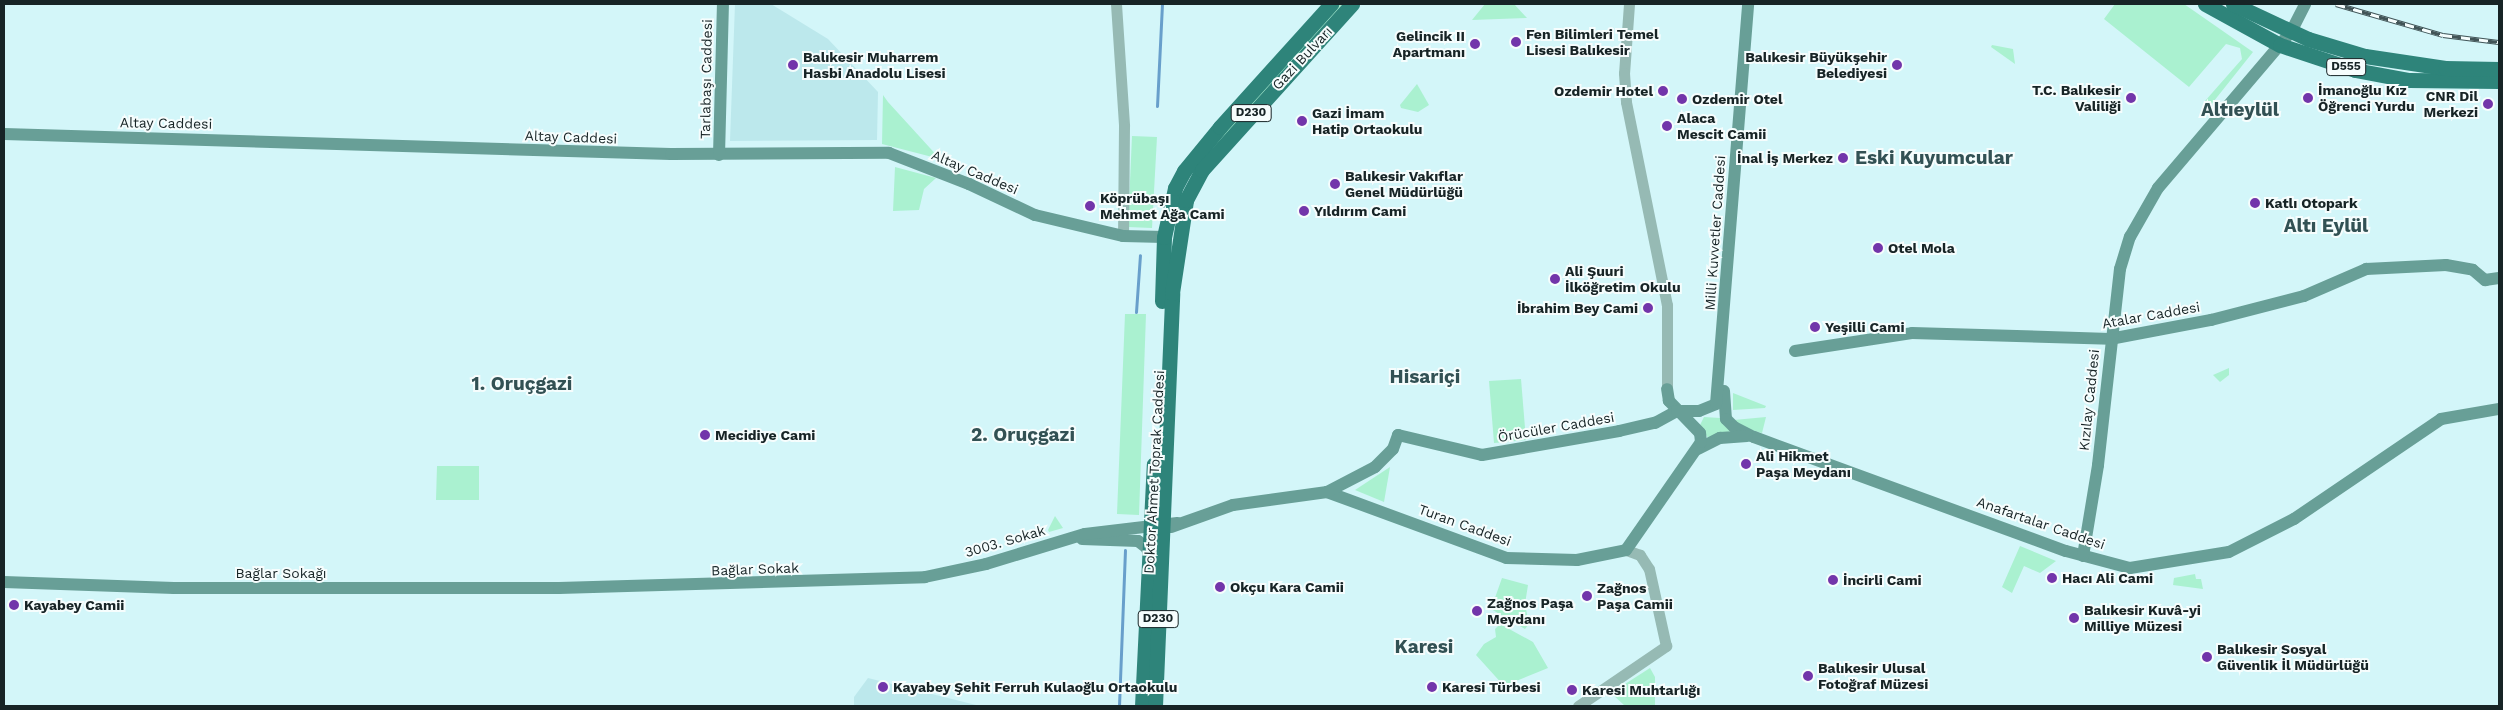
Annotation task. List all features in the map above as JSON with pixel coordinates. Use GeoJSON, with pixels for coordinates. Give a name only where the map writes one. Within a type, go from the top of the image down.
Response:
{"type":"FeatureCollection","features":[{"type":"Feature","properties":{"kind":"highway","name":"Gazi Bulvarı"},"geometry":{"type":"LineString","coordinates":[[1171,238],[1175,188],[1194,157],[1331,4]]}},
{"type":"Feature","properties":{"kind":"highway","name":"Gazi Bulvarı"},"geometry":{"type":"LineString","coordinates":[[1171,238],[1186,200],[1202,170],[1352,4]]}},
{"type":"Feature","properties":{"kind":"highway","name":"D555"},"geometry":{"type":"LineString","coordinates":[[2205,4],[2280,45],[2355,70],[2409,80],[2499,81]]}},
{"type":"Feature","properties":{"kind":"highway","name":"D555"},"geometry":{"type":"LineString","coordinates":[[2232,4],[2291,32],[2365,56],[2405,64],[2499,68]]}},
{"type":"Feature","properties":{"kind":"highway","name":"Doktor Ahmet Toprak Caddesi"},"geometry":{"type":"LineString","coordinates":[[1142,706],[1150,561],[1155,530],[1163,500],[1175,262],[1171,238]]}},
{"type":"Feature","properties":{"kind":"highway","name":"Doktor Ahmet Toprak Caddesi"},"geometry":{"type":"LineString","coordinates":[[1155,706],[1155,530],[1171,238]]}},
{"type":"Feature","properties":{"kind":"main road","name":"Tarlabaşı Caddesi"},"geometry":{"type":"LineString","coordinates":[[719,155],[723,4]]}},
{"type":"Feature","properties":{"kind":"main road","name":"Milli Kuvvetler Caddesi"},"geometry":{"type":"LineString","coordinates":[[1716,404],[1748,4]]}},
{"type":"Feature","properties":{"kind":"main road","name":"Kızılay Caddesi"},"geometry":{"type":"LineString","coordinates":[[2083,556],[2098,464],[2110,340],[2120,269],[2138,220],[2168,174],[2291,32],[2305,6]]}},
{"type":"Feature","properties":{"kind":"main road","name":"Altay Caddesi"},"geometry":{"type":"LineString","coordinates":[[4,134],[719,155],[889,153],[969,184],[1035,215],[1123,236],[1171,238]]}},
{"type":"Feature","properties":{"kind":"main road","name":"Atalar Caddesi"},"geometry":{"type":"LineString","coordinates":[[1795,351],[1912,333],[2110,340],[2210,320],[2304,296],[2366,269],[2446,264],[2473,270],[2485,280],[2499,278]]}},
{"type":"Feature","properties":{"kind":"main road"},"geometry":{"type":"LineString","coordinates":[[1723,330],[1725,414],[1734,427],[1754,437]]}},
{"type":"Feature","properties":{"kind":"main road"},"geometry":{"type":"LineString","coordinates":[[1626,550],[1698,450],[1702,437],[1700,432],[1677,411],[1670,401],[1668,389]]}},
{"type":"Feature","properties":{"kind":"main road","name":"Örücüler Caddesi"},"geometry":{"type":"LineString","coordinates":[[1398,435],[1482,455],[1655,423],[1677,411],[1699,411],[1716,404]]}},
{"type":"Feature","properties":{"kind":"main road","name":"Anafartalar Caddesi"},"geometry":{"type":"LineString","coordinates":[[1754,437],[2083,556],[2130,568],[2229,552],[2294,519],[2441,419],[2458,414],[2499,409]]}},
{"type":"Feature","properties":{"kind":"main road","name":"Turan Caddesi"},"geometry":{"type":"LineString","coordinates":[[1155,530],[1234,505],[1327,492],[1375,467],[1393,449],[1398,435]]}},
{"type":"Feature","properties":{"kind":"main road"},"geometry":{"type":"LineString","coordinates":[[1698,450],[1720,438],[1754,437]]}},
{"type":"Feature","properties":{"kind":"main road","name":"Turan Caddesi"},"geometry":{"type":"LineString","coordinates":[[1327,492],[1506,558],[1577,560],[1626,550]]}},
{"type":"Feature","properties":{"kind":"main road","name":"3003. Sokak"},"geometry":{"type":"LineString","coordinates":[[952,572],[1067,538],[1155,530]]}},
{"type":"Feature","properties":{"kind":"main road","name":"Bağlar Sokak"},"geometry":{"type":"LineString","coordinates":[[559,588],[925,577],[952,572]]}},
{"type":"Feature","properties":{"kind":"main road","name":"Bağlar Sokağı"},"geometry":{"type":"LineString","coordinates":[[4,582],[174,588],[559,588]]}},
{"type":"Feature","properties":{"kind":"street"},"geometry":{"type":"LineString","coordinates":[[1116,4],[1123,140],[1123,236]]}},
{"type":"Feature","properties":{"kind":"street"},"geometry":{"type":"LineString","coordinates":[[1629,4],[1624,73],[1626,102],[1667,305],[1668,389]]}},
{"type":"Feature","properties":{"kind":"street"},"geometry":{"type":"LineString","coordinates":[[1578,706],[1666,646],[1649,569],[1640,555],[1626,550]]}},
{"type":"Feature","properties":{"kind":"shaded area","name":"Balıkesir Muharrem Hasbi Anadolu Lisesi"},"geometry":{"type":"Polygon","coordinates":[[[735,4],[771,4],[828,39],[878,92],[877,140],[730,141],[735,4]]]}},
{"type":"Feature","properties":{"kind":"shaded area","name":"Kayabey Şehit Ferruh Kulaoğlu Ortaokulu"},"geometry":{"type":"Polygon","coordinates":[[[868,678],[976,705],[854,706],[854,697],[868,678]]]}},
{"type":"Feature","properties":{"kind":"green space"},"geometry":{"type":"Polygon","coordinates":[[[1339,4],[1343,4],[1207,155],[1204,153],[1339,4]]]}},
{"type":"Feature","properties":{"kind":"green space"},"geometry":{"type":"Polygon","coordinates":[[[1485,4],[1514,4],[1527,18],[1472,20],[1485,4]]]}},
{"type":"Feature","properties":{"kind":"green space"},"geometry":{"type":"Polygon","coordinates":[[[2115,4],[2184,4],[2253,52],[2210,106],[2205,101],[2242,59],[2240,48],[2226,44],[2189,87],[2104,19],[2115,4]]]}},
{"type":"Feature","properties":{"kind":"green space"},"geometry":{"type":"Polygon","coordinates":[[[1992,45],[2013,49],[2015,64],[1991,47],[1992,45]]]}},
{"type":"Feature","properties":{"kind":"green space"},"geometry":{"type":"Polygon","coordinates":[[[1417,84],[1429,105],[1418,112],[1401,108],[1400,105],[1417,84]]]}},
{"type":"Feature","properties":{"kind":"green space"},"geometry":{"type":"Polygon","coordinates":[[[883,95],[888,102],[940,159],[882,144],[883,95]]]}},
{"type":"Feature","properties":{"kind":"green space"},"geometry":{"type":"Polygon","coordinates":[[[1132,136],[1157,137],[1152,228],[1128,227],[1132,136]]]}},
{"type":"Feature","properties":{"kind":"green space"},"geometry":{"type":"Polygon","coordinates":[[[895,167],[936,178],[924,189],[919,210],[893,211],[895,167]]]}},
{"type":"Feature","properties":{"kind":"green space"},"geometry":{"type":"Polygon","coordinates":[[[1125,314],[1146,314],[1139,515],[1117,514],[1125,314]]]}},
{"type":"Feature","properties":{"kind":"green space"},"geometry":{"type":"Polygon","coordinates":[[[2229,368],[2229,375],[2220,382],[2213,375],[2229,368]]]}},
{"type":"Feature","properties":{"kind":"green space"},"geometry":{"type":"Polygon","coordinates":[[[1521,379],[1526,440],[1494,443],[1489,381],[1521,379]]]}},
{"type":"Feature","properties":{"kind":"green space"},"geometry":{"type":"Polygon","coordinates":[[[1733,393],[1766,406],[1765,408],[1733,410],[1733,393]]]}},
{"type":"Feature","properties":{"kind":"green space"},"geometry":{"type":"Polygon","coordinates":[[[1704,417],[1720,418],[1731,431],[1708,438],[1700,425],[1704,417]]]}},
{"type":"Feature","properties":{"kind":"green space"},"geometry":{"type":"Polygon","coordinates":[[[1766,417],[1762,433],[1744,428],[1734,420],[1766,417]]]}},
{"type":"Feature","properties":{"kind":"green space"},"geometry":{"type":"Polygon","coordinates":[[[437,466],[479,466],[479,500],[436,500],[437,466]]]}},
{"type":"Feature","properties":{"kind":"green space"},"geometry":{"type":"Polygon","coordinates":[[[1390,467],[1384,502],[1355,490],[1390,467]]]}},
{"type":"Feature","properties":{"kind":"green space"},"geometry":{"type":"Polygon","coordinates":[[[1055,516],[1063,528],[1049,532],[1048,530],[1055,516]]]}},
{"type":"Feature","properties":{"kind":"green space"},"geometry":{"type":"Polygon","coordinates":[[[2020,546],[2056,561],[2040,573],[2024,566],[2012,593],[2002,587],[2020,546]]]}},
{"type":"Feature","properties":{"kind":"green space"},"geometry":{"type":"Polygon","coordinates":[[[2195,574],[2196,579],[2201,579],[2203,589],[2173,585],[2174,578],[2195,574]]]}},
{"type":"Feature","properties":{"kind":"green space"},"geometry":{"type":"Polygon","coordinates":[[[1502,578],[1528,585],[1525,604],[1529,624],[1525,629],[1491,609],[1502,578]]]}},
{"type":"Feature","properties":{"kind":"green space"},"geometry":{"type":"Polygon","coordinates":[[[1500,624],[1533,642],[1548,668],[1504,686],[1476,655],[1484,644],[1496,637],[1495,629],[1500,624]]]}},
{"type":"Feature","properties":{"kind":"green space"},"geometry":{"type":"Polygon","coordinates":[[[1650,668],[1655,677],[1655,706],[1625,706],[1611,693],[1650,668]]]}},
{"type":"Feature","properties":{"kind":"waterway"},"geometry":{"type":"LineString","coordinates":[[1157,106],[1162,4]]}},
{"type":"Feature","properties":{"kind":"waterway"},"geometry":{"type":"LineString","coordinates":[[1136,312],[1140,255]]}},
{"type":"Feature","properties":{"kind":"waterway"},"geometry":{"type":"LineString","coordinates":[[1119,706],[1125,550]]}},
{"type":"Feature","properties":{"kind":"railway"},"geometry":{"type":"LineString","coordinates":[[2336,4],[2443,35],[2499,42]]}},
{"type":"Feature","properties":{"kind":"place","name":"Fen Bilimleri Temel Lisesi Balıkesir"},"geometry":{"type":"Point","coordinates":[1516,42]}},
{"type":"Feature","properties":{"kind":"place","name":"Gelincik II Apartmanı"},"geometry":{"type":"Point","coordinates":[1475,44]}},
{"type":"Feature","properties":{"kind":"place","name":"Balıkesir Muharrem Hasbi Anadolu Lisesi"},"geometry":{"type":"Point","coordinates":[793,65]}},
{"type":"Feature","properties":{"kind":"place","name":"Balıkesir Büyükşehir Belediyesi"},"geometry":{"type":"Point","coordinates":[1897,65]}},
{"type":"Feature","properties":{"kind":"place","name":"Ozdemir Hotel"},"geometry":{"type":"Point","coordinates":[1663,91]}},
{"type":"Feature","properties":{"kind":"place","name":"T.C. Balıkesir Valiliği"},"geometry":{"type":"Point","coordinates":[2131,98]}},
{"type":"Feature","properties":{"kind":"place","name":"İmanoğlu Kız Öğrenci Yurdu"},"geometry":{"type":"Point","coordinates":[2308,98]}},
{"type":"Feature","properties":{"kind":"place","name":"Ozdemir Otel"},"geometry":{"type":"Point","coordinates":[1682,99]}},
{"type":"Feature","properties":{"kind":"place","name":"CNR Dil Merkezi"},"geometry":{"type":"Point","coordinates":[2488,104]}},
{"type":"Feature","properties":{"kind":"place","name":"Gazi İmam Hatip Ortaokulu"},"geometry":{"type":"Point","coordinates":[1302,121]}},
{"type":"Feature","properties":{"kind":"place","name":"Alaca Mescit Camii"},"geometry":{"type":"Point","coordinates":[1667,126]}},
{"type":"Feature","properties":{"kind":"place","name":"İnal İş Merkez"},"geometry":{"type":"Point","coordinates":[1843,158]}},
{"type":"Feature","properties":{"kind":"place","name":"Balıkesir Vakıflar Genel Müdürlüğü"},"geometry":{"type":"Point","coordinates":[1335,184]}},
{"type":"Feature","properties":{"kind":"place","name":"Katlı Otopark"},"geometry":{"type":"Point","coordinates":[2255,203]}},
{"type":"Feature","properties":{"kind":"place","name":"Köprübaşı Mehmet Ağa Cami"},"geometry":{"type":"Point","coordinates":[1090,206]}},
{"type":"Feature","properties":{"kind":"place","name":"Yıldırım Cami"},"geometry":{"type":"Point","coordinates":[1304,211]}},
{"type":"Feature","properties":{"kind":"place","name":"Otel Mola"},"geometry":{"type":"Point","coordinates":[1878,248]}},
{"type":"Feature","properties":{"kind":"place","name":"Ali Şuuri İlköğretim Okulu"},"geometry":{"type":"Point","coordinates":[1555,279]}},
{"type":"Feature","properties":{"kind":"place","name":"İbrahim Bey Cami"},"geometry":{"type":"Point","coordinates":[1648,308]}},
{"type":"Feature","properties":{"kind":"place","name":"Yeşilli Cami"},"geometry":{"type":"Point","coordinates":[1815,327]}},
{"type":"Feature","properties":{"kind":"place","name":"Mecidiye Cami"},"geometry":{"type":"Point","coordinates":[705,435]}},
{"type":"Feature","properties":{"kind":"place","name":"Ali Hikmet Paşa Meydanı"},"geometry":{"type":"Point","coordinates":[1746,464]}},
{"type":"Feature","properties":{"kind":"place","name":"Hacı Ali Cami"},"geometry":{"type":"Point","coordinates":[2052,578]}},
{"type":"Feature","properties":{"kind":"place","name":"İncirli Cami"},"geometry":{"type":"Point","coordinates":[1833,580]}},
{"type":"Feature","properties":{"kind":"place","name":"Okçu Kara Camii"},"geometry":{"type":"Point","coordinates":[1220,587]}},
{"type":"Feature","properties":{"kind":"place","name":"Zağnos Paşa Camii"},"geometry":{"type":"Point","coordinates":[1587,596]}},
{"type":"Feature","properties":{"kind":"place","name":"Kayabey Camii"},"geometry":{"type":"Point","coordinates":[14,605]}},
{"type":"Feature","properties":{"kind":"place","name":"Zağnos Paşa Meydanı"},"geometry":{"type":"Point","coordinates":[1477,611]}},
{"type":"Feature","properties":{"kind":"place","name":"Balıkesir Kuvâ-yi Milliye Müzesi"},"geometry":{"type":"Point","coordinates":[2074,618]}},
{"type":"Feature","properties":{"kind":"place","name":"Balıkesir Sosyal Güvenlik İl Müdürlüğü"},"geometry":{"type":"Point","coordinates":[2207,657]}},
{"type":"Feature","properties":{"kind":"place","name":"Balıkesir Ulusal Fotoğraf Müzesi"},"geometry":{"type":"Point","coordinates":[1808,676]}},
{"type":"Feature","properties":{"kind":"place","name":"Kayabey Şehit Ferruh Kulaoğlu Ortaokulu"},"geometry":{"type":"Point","coordinates":[883,687]}},
{"type":"Feature","properties":{"kind":"place","name":"Karesi Türbesi"},"geometry":{"type":"Point","coordinates":[1432,687]}},
{"type":"Feature","properties":{"kind":"place","name":"Karesi Muhtarlığı"},"geometry":{"type":"Point","coordinates":[1572,690]}},
{"type":"Feature","properties":{"kind":"district","name":"Altıeylül"},"geometry":{"type":"Point","coordinates":[2240,110]}},
{"type":"Feature","properties":{"kind":"district","name":"Eski Kuyumcular"},"geometry":{"type":"Point","coordinates":[1934,158]}},
{"type":"Feature","properties":{"kind":"district","name":"Altı Eylül"},"geometry":{"type":"Point","coordinates":[2326,226]}},
{"type":"Feature","properties":{"kind":"district","name":"Hisariçi"},"geometry":{"type":"Point","coordinates":[1425,377]}},
{"type":"Feature","properties":{"kind":"district","name":"1. Oruçgazi"},"geometry":{"type":"Point","coordinates":[522,384]}},
{"type":"Feature","properties":{"kind":"district","name":"2. Oruçgazi"},"geometry":{"type":"Point","coordinates":[1023,435]}},
{"type":"Feature","properties":{"kind":"district","name":"Karesi"},"geometry":{"type":"Point","coordinates":[1424,647]}}]}
